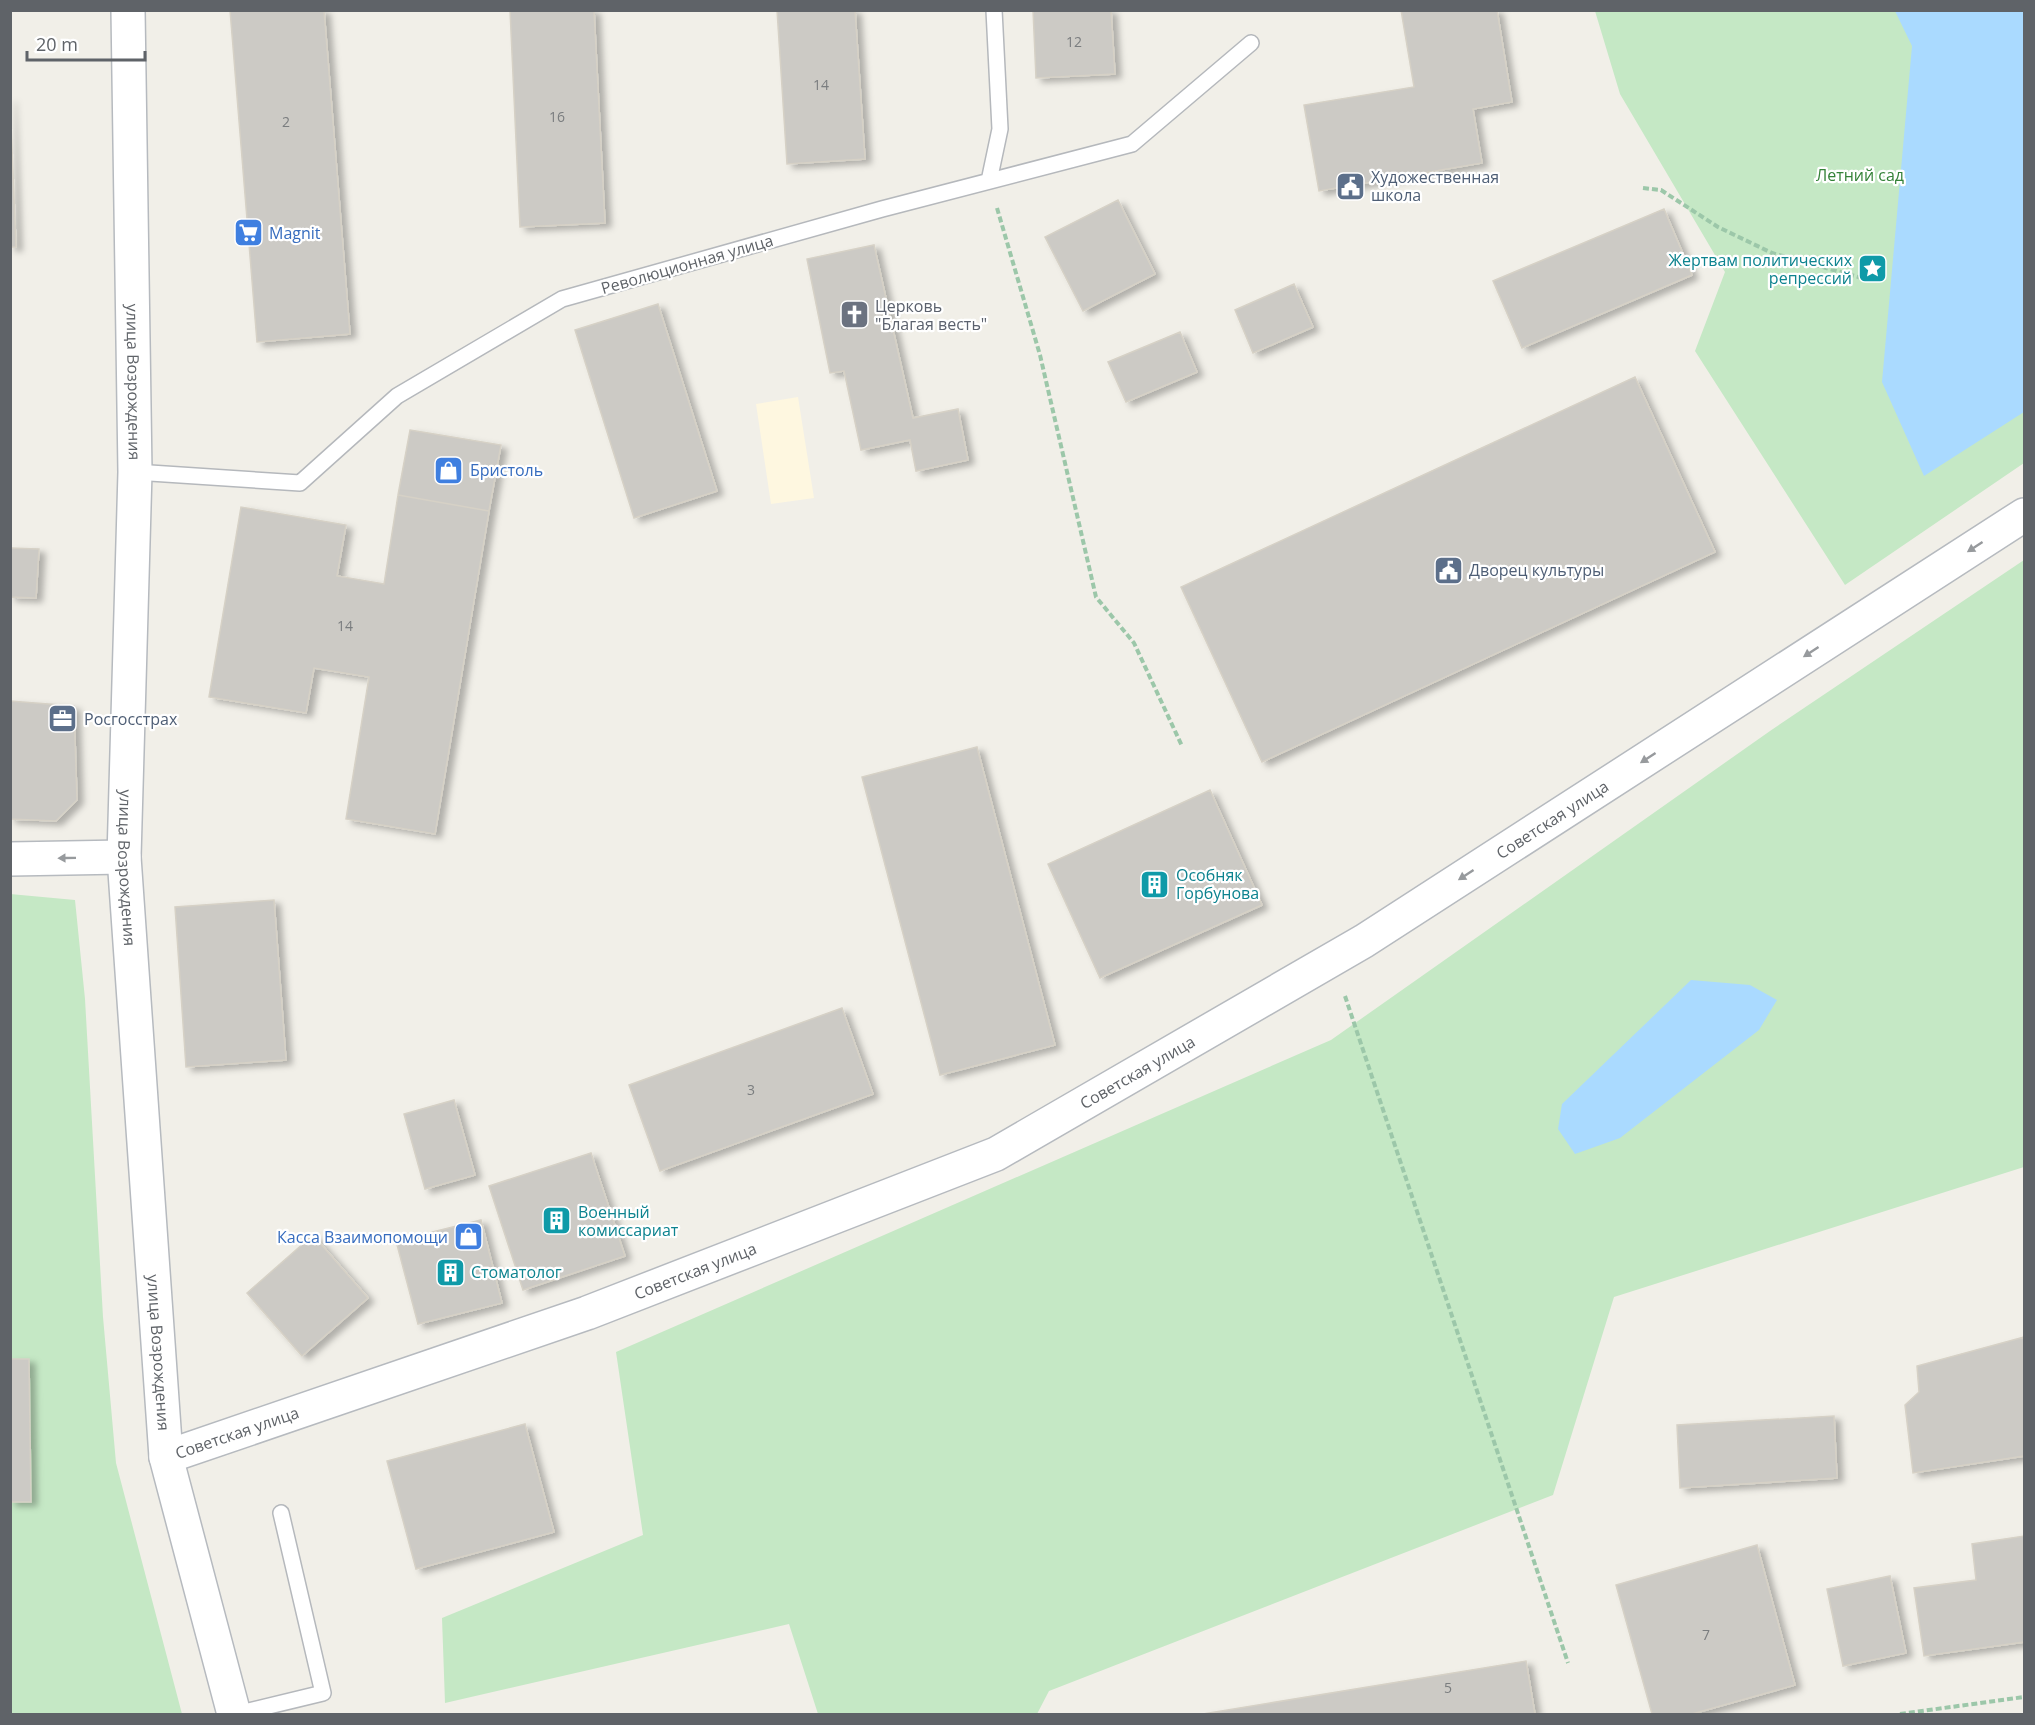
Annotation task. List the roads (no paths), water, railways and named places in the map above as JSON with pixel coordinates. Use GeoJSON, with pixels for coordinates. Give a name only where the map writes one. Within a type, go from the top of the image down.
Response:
{"type":"FeatureCollection","features":[{"type":"Feature","properties":{"kind":"main road","name":"улица Возрождения"},"geometry":{"type":"LineString","coordinates":[[128,10],[135,472],[124,857],[166,1457],[235,1714]]}},
{"type":"Feature","properties":{"kind":"main road","name":"Советская улица"},"geometry":{"type":"LineString","coordinates":[[166,1457],[586,1312],[996,1154],[1364,941],[2025,515]]}},
{"type":"Feature","properties":{"kind":"main road"},"geometry":{"type":"LineString","coordinates":[[10,859],[124,857]]}},
{"type":"Feature","properties":{"kind":"lane"},"geometry":{"type":"LineString","coordinates":[[989,181],[1000,129],[994,10]]}},
{"type":"Feature","properties":{"kind":"lane","name":"Революционная улица"},"geometry":{"type":"LineString","coordinates":[[135,472],[300,483],[397,396],[561,299],[882,209],[1132,144],[1251,43]]}},
{"type":"Feature","properties":{"kind":"lane"},"geometry":{"type":"LineString","coordinates":[[235,1714],[323,1693],[281,1513]]}},
{"type":"Feature","properties":{"kind":"water"},"geometry":{"type":"Polygon","coordinates":[[[1895,11],[2024,11],[2024,412],[1924,476],[1882,382],[1912,46],[1895,11]]]}},
{"type":"Feature","properties":{"kind":"water"},"geometry":{"type":"Polygon","coordinates":[[[1691,980],[1750,985],[1777,1000],[1759,1030],[1620,1138],[1575,1154],[1558,1129],[1562,1104],[1691,980]]]}},
{"type":"Feature","properties":{"kind":"place","name":"Художественная школа"},"geometry":{"type":"Point","coordinates":[1350,186]}},
{"type":"Feature","properties":{"kind":"place","name":"Magnit"},"geometry":{"type":"Point","coordinates":[248,233]}},
{"type":"Feature","properties":{"kind":"place","name":"Жертвам политических репрессий"},"geometry":{"type":"Point","coordinates":[1873,269]}},
{"type":"Feature","properties":{"kind":"place","name":"Церковь \"Благая весть\""},"geometry":{"type":"Point","coordinates":[854,315]}},
{"type":"Feature","properties":{"kind":"place","name":"Бристоль"},"geometry":{"type":"Point","coordinates":[449,470]}},
{"type":"Feature","properties":{"kind":"place","name":"Дворец культуры"},"geometry":{"type":"Point","coordinates":[1448,570]}},
{"type":"Feature","properties":{"kind":"place","name":"Росгосстрах"},"geometry":{"type":"Point","coordinates":[63,719]}},
{"type":"Feature","properties":{"kind":"place","name":"Особняк Горбунова"},"geometry":{"type":"Point","coordinates":[1155,884]}},
{"type":"Feature","properties":{"kind":"place","name":"Военный комиссариат"},"geometry":{"type":"Point","coordinates":[557,1221]}},
{"type":"Feature","properties":{"kind":"place","name":"Касса Взаимопомощи"},"geometry":{"type":"Point","coordinates":[469,1237]}},
{"type":"Feature","properties":{"kind":"place","name":"Стоматолог"},"geometry":{"type":"Point","coordinates":[450,1272]}},
{"type":"Feature","properties":{"kind":"park label","name":"Летний сад"},"geometry":{"type":"Point","coordinates":[1860,175]}}]}
